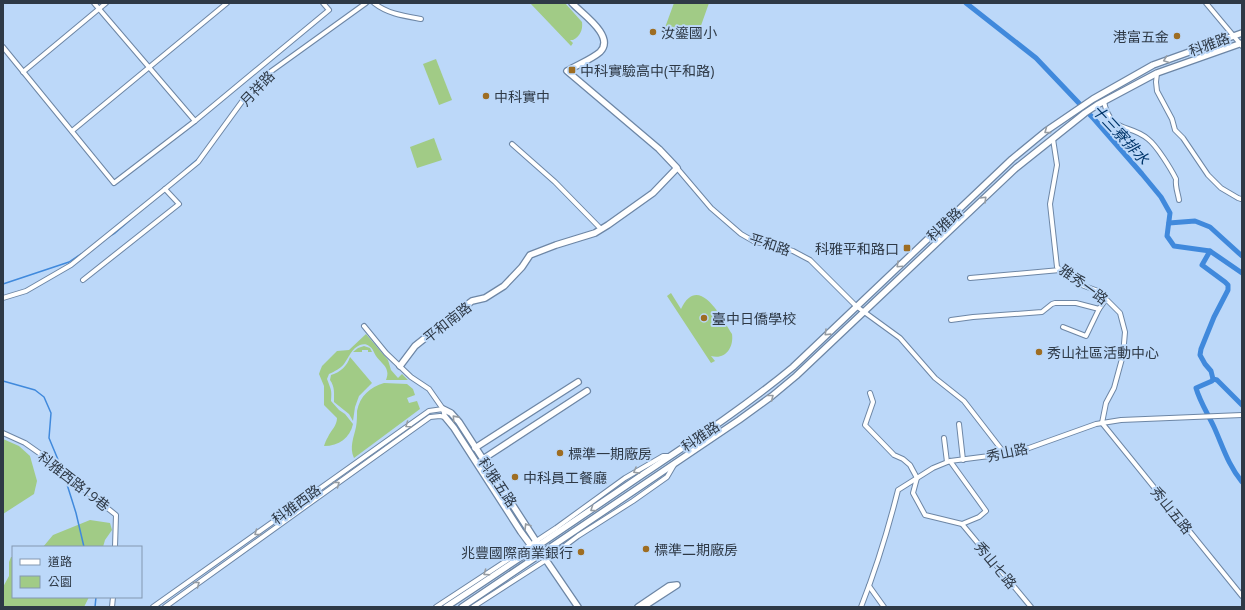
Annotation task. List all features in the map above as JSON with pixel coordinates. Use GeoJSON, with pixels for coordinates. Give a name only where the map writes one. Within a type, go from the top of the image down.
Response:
{"type":"FeatureCollection","features":[{"type":"Feature","properties":{"kind":"street"},"geometry":{"type":"LineString","coordinates":[[94,3],[195,121]]}},
{"type":"Feature","properties":{"kind":"street"},"geometry":{"type":"LineString","coordinates":[[23,72],[106,3]]}},
{"type":"Feature","properties":{"kind":"street"},"geometry":{"type":"LineString","coordinates":[[72,131],[227,3]]}},
{"type":"Feature","properties":{"kind":"street"},"geometry":{"type":"LineString","coordinates":[[3,47],[114,183],[195,121],[329,10],[323,3]]}},
{"type":"Feature","properties":{"kind":"street","name":"月祥路"},"geometry":{"type":"LineString","coordinates":[[3,298],[26,291],[71,265],[165,189],[198,162],[246,96],[266,75],[366,3]]}},
{"type":"Feature","properties":{"kind":"street"},"geometry":{"type":"LineString","coordinates":[[374,3],[383,9],[401,16],[421,19]]}},
{"type":"Feature","properties":{"kind":"street","name":"平和路"},"geometry":{"type":"LineString","coordinates":[[572,3],[590,19],[602,34],[604,42],[601,50],[597,54],[568,71],[659,149],[711,208],[741,234],[755,242],[774,245],[793,251],[810,260],[856,306],[900,338],[935,378],[964,401],[1005,454]]}},
{"type":"Feature","properties":{"kind":"street"},"geometry":{"type":"LineString","coordinates":[[1206,3],[1241,44]]}},
{"type":"Feature","properties":{"kind":"street","name":"科雅路"},"geometry":{"type":"LineString","coordinates":[[446,607],[532,547],[672,456],[735,413],[768,388],[793,367],[1012,159],[1046,131],[1093,99],[1154,65],[1242,33]]}},
{"type":"Feature","properties":{"kind":"street","name":"科雅路"},"geometry":{"type":"LineString","coordinates":[[462,607],[739,420],[772,396],[796,376],[863,311],[1016,168],[1085,113],[1157,73],[1241,44]]}},
{"type":"Feature","properties":{"kind":"street"},"geometry":{"type":"LineString","coordinates":[[1157,73],[1157,91],[1172,119],[1175,130],[1183,138],[1208,175],[1221,188],[1238,198],[1242,198]]}},
{"type":"Feature","properties":{"kind":"street"},"geometry":{"type":"LineString","coordinates":[[1104,102],[1106,112],[1115,124],[1136,132],[1153,143],[1176,179],[1175,185],[1179,200]]}},
{"type":"Feature","properties":{"kind":"street","name":"雅秀一路"},"geometry":{"type":"LineString","coordinates":[[1053,139],[1057,165],[1050,204],[1057,267],[1079,284],[1098,291],[1120,313],[1125,332],[1123,355],[1114,388],[1106,403],[1102,423]]}},
{"type":"Feature","properties":{"kind":"street"},"geometry":{"type":"LineString","coordinates":[[512,144],[555,182],[601,229]]}},
{"type":"Feature","properties":{"kind":"street","name":"平和南路"},"geometry":{"type":"LineString","coordinates":[[400,366],[415,346],[464,307],[472,301],[485,298],[504,286],[522,267],[530,255],[595,233],[653,193],[677,168]]}},
{"type":"Feature","properties":{"kind":"street"},"geometry":{"type":"LineString","coordinates":[[83,280],[179,204],[165,189]]}},
{"type":"Feature","properties":{"kind":"street"},"geometry":{"type":"LineString","coordinates":[[970,278],[1061,270]]}},
{"type":"Feature","properties":{"kind":"street"},"geometry":{"type":"LineString","coordinates":[[1063,327],[1086,336],[1099,309],[1106,299]]}},
{"type":"Feature","properties":{"kind":"street"},"geometry":{"type":"LineString","coordinates":[[951,320],[1042,312],[1055,303],[1076,303],[1099,309]]}},
{"type":"Feature","properties":{"kind":"street"},"geometry":{"type":"LineString","coordinates":[[364,326],[386,353],[412,377],[429,389],[443,409],[445,417]]}},
{"type":"Feature","properties":{"kind":"street"},"geometry":{"type":"LineString","coordinates":[[475,448],[578,382]]}},
{"type":"Feature","properties":{"kind":"street"},"geometry":{"type":"LineString","coordinates":[[483,460],[587,391]]}},
{"type":"Feature","properties":{"kind":"street"},"geometry":{"type":"LineString","coordinates":[[870,393],[873,402],[865,425],[894,455],[903,459],[910,465],[917,478],[913,493],[925,515],[962,524],[979,517],[986,511],[949,462],[944,438]]}},
{"type":"Feature","properties":{"kind":"street","name":"科雅五路"},"geometry":{"type":"LineString","coordinates":[[443,409],[452,413],[459,422],[538,543],[541,553],[578,607]]}},
{"type":"Feature","properties":{"kind":"street","name":"科雅西路"},"geometry":{"type":"LineString","coordinates":[[153,607],[428,411],[443,409]]}},
{"type":"Feature","properties":{"kind":"street","name":"秀山路"},"geometry":{"type":"LineString","coordinates":[[860,607],[869,586],[885,538],[898,490],[932,468],[949,462],[1005,454],[1029,448],[1096,424],[1121,420],[1242,415]]}},
{"type":"Feature","properties":{"kind":"street","name":"科雅西路"},"geometry":{"type":"LineString","coordinates":[[165,607],[430,417],[445,417]]}},
{"type":"Feature","properties":{"kind":"street","name":"科雅五路"},"geometry":{"type":"LineString","coordinates":[[445,417],[454,428],[521,532],[532,547],[541,553]]}},
{"type":"Feature","properties":{"kind":"street","name":"秀山五路"},"geometry":{"type":"LineString","coordinates":[[1102,423],[1242,596]]}},
{"type":"Feature","properties":{"kind":"street"},"geometry":{"type":"LineString","coordinates":[[960,424],[963,460]]}},
{"type":"Feature","properties":{"kind":"street","name":"科雅西路19巷"},"geometry":{"type":"LineString","coordinates":[[3,433],[25,443],[52,462],[62,475],[116,515],[115,546]]}},
{"type":"Feature","properties":{"kind":"street","name":"科雅路"},"geometry":{"type":"LineString","coordinates":[[473,607],[546,560],[578,536],[633,501],[667,477],[675,463]]}},
{"type":"Feature","properties":{"kind":"street","name":"秀山七路"},"geometry":{"type":"LineString","coordinates":[[962,524],[1031,607]]}},
{"type":"Feature","properties":{"kind":"street","name":"科雅路"},"geometry":{"type":"LineString","coordinates":[[436,607],[532,547]]}},
{"type":"Feature","properties":{"kind":"street"},"geometry":{"type":"LineString","coordinates":[[638,607],[669,586],[677,585],[643,607]]}},
{"type":"Feature","properties":{"kind":"street"},"geometry":{"type":"LineString","coordinates":[[869,586],[884,607]]}},
{"type":"Feature","properties":{"kind":"green space"},"geometry":{"type":"Polygon","coordinates":[[[530,3],[565,3],[582,22],[582,28],[579,35],[573,40],[570,40],[573,43],[571,46],[530,3]]]}},
{"type":"Feature","properties":{"kind":"green space"},"geometry":{"type":"Polygon","coordinates":[[[674,3],[709,3],[698,34],[683,38],[676,36],[670,30],[668,36],[663,33],[674,3]]]}},
{"type":"Feature","properties":{"kind":"green space"},"geometry":{"type":"Polygon","coordinates":[[[436,59],[452,100],[439,105],[423,64],[436,59]]]}},
{"type":"Feature","properties":{"kind":"green space"},"geometry":{"type":"Polygon","coordinates":[[[434,138],[442,160],[417,168],[410,147],[434,138]]]}},
{"type":"Feature","properties":{"kind":"green space"},"geometry":{"type":"Polygon","coordinates":[[[671,293],[681,309],[688,299],[695,295],[710,302],[732,334],[732,344],[728,352],[716,357],[711,356],[715,361],[711,363],[667,296],[671,293]]]}},
{"type":"Feature","properties":{"kind":"green space"},"geometry":{"type":"Polygon","coordinates":[[[366,334],[388,360],[391,370],[398,378],[402,374],[408,380],[386,380],[386,369],[377,358],[372,348],[364,344],[357,346],[342,366],[329,374],[327,379],[331,390],[331,401],[353,424],[352,429],[339,443],[324,446],[335,426],[337,418],[324,405],[324,386],[319,374],[320,371],[322,366],[337,351],[349,350],[366,334]]]}},
{"type":"Feature","properties":{"kind":"green space"},"geometry":{"type":"Polygon","coordinates":[[[364,346],[370,348],[372,352],[362,350],[362,352],[353,352],[358,348],[364,346]]]}},
{"type":"Feature","properties":{"kind":"green space"},"geometry":{"type":"Polygon","coordinates":[[[350,357],[372,383],[359,396],[355,407],[353,421],[349,414],[334,402],[334,393],[330,380],[331,375],[343,368],[350,357]]]}},
{"type":"Feature","properties":{"kind":"green space"},"geometry":{"type":"Polygon","coordinates":[[[384,383],[407,384],[413,389],[415,395],[407,398],[409,403],[417,401],[420,409],[354,458],[352,446],[358,406],[366,393],[374,387],[384,383]]]}},
{"type":"Feature","properties":{"kind":"green space"},"geometry":{"type":"Polygon","coordinates":[[[3,439],[19,446],[30,456],[37,481],[34,494],[3,514],[3,439]]]}},
{"type":"Feature","properties":{"kind":"green space"},"geometry":{"type":"Polygon","coordinates":[[[90,520],[110,523],[112,530],[105,540],[103,546],[44,546],[53,535],[90,520]]]}},
{"type":"Feature","properties":{"kind":"green space"},"geometry":{"type":"Polygon","coordinates":[[[12,557],[12,598],[88,598],[84,607],[3,607],[3,587],[9,576],[9,562],[12,557]]]}},
{"type":"Feature","properties":{"kind":"waterway","name":"十三寮排水"},"geometry":{"type":"LineString","coordinates":[[966,3],[1036,58],[1094,119],[1142,174],[1161,197],[1170,213],[1167,236],[1174,246],[1210,251],[1242,273]]}},
{"type":"Feature","properties":{"kind":"waterway"},"geometry":{"type":"LineString","coordinates":[[186,169],[199,158]]}},
{"type":"Feature","properties":{"kind":"waterway"},"geometry":{"type":"LineString","coordinates":[[108,237],[130,220]]}},
{"type":"Feature","properties":{"kind":"waterway"},"geometry":{"type":"LineString","coordinates":[[1169,223],[1195,221],[1210,227],[1242,256]]}},
{"type":"Feature","properties":{"kind":"waterway"},"geometry":{"type":"LineString","coordinates":[[1210,251],[1202,265],[1225,282],[1228,285],[1228,290],[1214,317],[1200,355],[1211,371],[1213,379],[1217,380],[1242,405]]}},
{"type":"Feature","properties":{"kind":"waterway"},"geometry":{"type":"LineString","coordinates":[[3,284],[69,262],[81,254]]}},
{"type":"Feature","properties":{"kind":"waterway"},"geometry":{"type":"LineString","coordinates":[[1213,379],[1212,381],[1196,388],[1229,462],[1242,482]]}},
{"type":"Feature","properties":{"kind":"waterway"},"geometry":{"type":"LineString","coordinates":[[3,381],[35,390],[44,397],[51,413],[49,438],[64,474]]}},
{"type":"Feature","properties":{"kind":"waterway"},"geometry":{"type":"LineString","coordinates":[[65,478],[76,513],[84,546]]}},
{"type":"Feature","properties":{"kind":"waterway"},"geometry":{"type":"LineString","coordinates":[[95,607],[96,598]]}},
{"type":"Feature","properties":{"kind":"place","name":"汝鎏國小"},"geometry":{"type":"Point","coordinates":[653,32]}},
{"type":"Feature","properties":{"kind":"place","name":"港富五金"},"geometry":{"type":"Point","coordinates":[1177,36]}},
{"type":"Feature","properties":{"kind":"place","name":"中科實驗高中(平和路)"},"geometry":{"type":"Point","coordinates":[572,70]}},
{"type":"Feature","properties":{"kind":"place","name":"中科實中"},"geometry":{"type":"Point","coordinates":[486,96]}},
{"type":"Feature","properties":{"kind":"place","name":"科雅平和路口"},"geometry":{"type":"Point","coordinates":[907,248]}},
{"type":"Feature","properties":{"kind":"place","name":"臺中日僑學校"},"geometry":{"type":"Point","coordinates":[704,318]}},
{"type":"Feature","properties":{"kind":"place","name":"秀山社區活動中心"},"geometry":{"type":"Point","coordinates":[1039,352]}},
{"type":"Feature","properties":{"kind":"place","name":"標準一期廠房"},"geometry":{"type":"Point","coordinates":[560,453]}},
{"type":"Feature","properties":{"kind":"place","name":"中科員工餐廳"},"geometry":{"type":"Point","coordinates":[515,477]}},
{"type":"Feature","properties":{"kind":"place","name":"標準二期廠房"},"geometry":{"type":"Point","coordinates":[646,549]}},
{"type":"Feature","properties":{"kind":"place","name":"兆豐國際商業銀行"},"geometry":{"type":"Point","coordinates":[581,552]}}]}
